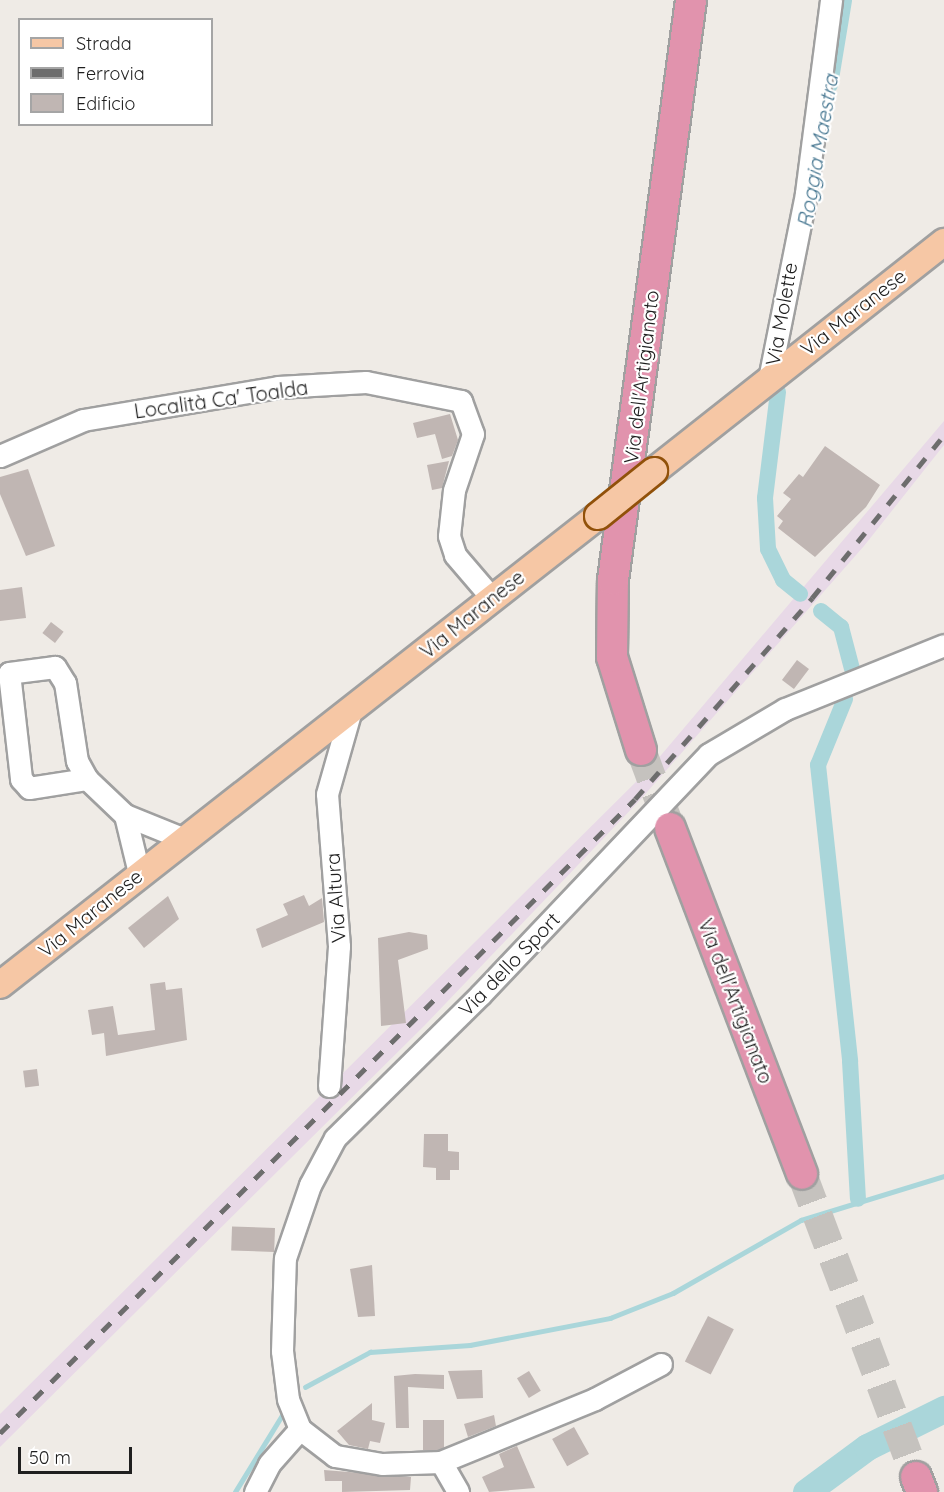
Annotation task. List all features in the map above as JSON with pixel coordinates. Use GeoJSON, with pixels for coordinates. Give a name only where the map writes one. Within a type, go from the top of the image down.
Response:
{"type":"FeatureCollection","features":[{"type":"Feature","properties":{"kind":"highway","name":"Via dell'Artigianato"},"geometry":{"type":"LineString","coordinates":[[641,750],[612,657],[613,580],[691,0]]}},
{"type":"Feature","properties":{"kind":"highway","name":"Via dell'Artigianato"},"geometry":{"type":"LineString","coordinates":[[670,828],[802,1174]]}},
{"type":"Feature","properties":{"kind":"main road","name":"Via Maranese"},"geometry":{"type":"LineString","coordinates":[[0,985],[183,839],[350,713],[491,597],[598,516],[944,242]]}},
{"type":"Feature","properties":{"kind":"street","name":"Via Molette"},"geometry":{"type":"LineString","coordinates":[[769,379],[807,193],[831,0]]}},
{"type":"Feature","properties":{"kind":"street","name":"Località Ca' Toalda"},"geometry":{"type":"LineString","coordinates":[[0,456],[83,420],[278,387],[366,382],[460,401],[472,421],[448,518],[449,536],[455,555],[491,597]]}},
{"type":"Feature","properties":{"kind":"street","name":"Via dello Sport"},"geometry":{"type":"LineString","coordinates":[[294,1414],[282,1351],[285,1258],[320,1161],[335,1138],[480,995],[709,754],[786,710],[944,645]]}},
{"type":"Feature","properties":{"kind":"street"},"geometry":{"type":"LineString","coordinates":[[87,779],[29,788],[21,779],[9,673],[55,667],[65,683],[77,761],[87,779],[125,815],[183,839]]}},
{"type":"Feature","properties":{"kind":"street","name":"Via Altura"},"geometry":{"type":"LineString","coordinates":[[328,1086],[339,946],[327,794],[350,713]]}},
{"type":"Feature","properties":{"kind":"street"},"geometry":{"type":"LineString","coordinates":[[125,815],[140,873]]}},
{"type":"Feature","properties":{"kind":"street"},"geometry":{"type":"LineString","coordinates":[[255,1492],[294,1414],[335,1456],[382,1464],[441,1462],[595,1399],[660,1364]]}},
{"type":"Feature","properties":{"kind":"street"},"geometry":{"type":"LineString","coordinates":[[441,1462],[458,1492]]}},
{"type":"Feature","properties":{"kind":"shaded area"},"geometry":{"type":"Polygon","coordinates":[[[944,421],[944,445],[864,546],[640,800],[425,1025],[0,1447],[0,1414],[651,767],[944,421]]]}},
{"type":"Feature","properties":{"kind":"building"},"geometry":{"type":"Polygon","coordinates":[[[450,414],[458,440],[452,456],[442,459],[435,434],[417,438],[413,423],[450,414]]]}},
{"type":"Feature","properties":{"kind":"building"},"geometry":{"type":"Polygon","coordinates":[[[825,446],[880,485],[866,507],[815,557],[778,528],[783,521],[777,516],[791,499],[783,493],[799,474],[803,477],[825,446]]]}},
{"type":"Feature","properties":{"kind":"building"},"geometry":{"type":"Polygon","coordinates":[[[449,461],[442,488],[432,490],[427,465],[449,461]]]}},
{"type":"Feature","properties":{"kind":"building"},"geometry":{"type":"Polygon","coordinates":[[[28,469],[55,546],[26,556],[0,494],[0,477],[28,469]]]}},
{"type":"Feature","properties":{"kind":"building"},"geometry":{"type":"Polygon","coordinates":[[[22,587],[26,618],[0,621],[0,590],[22,587]]]}},
{"type":"Feature","properties":{"kind":"building"},"geometry":{"type":"Polygon","coordinates":[[[51,622],[64,632],[55,643],[42,633],[51,622]]]}},
{"type":"Feature","properties":{"kind":"building"},"geometry":{"type":"Polygon","coordinates":[[[797,660],[809,669],[794,689],[782,680],[797,660]]]}},
{"type":"Feature","properties":{"kind":"building"},"geometry":{"type":"Polygon","coordinates":[[[304,895],[309,906],[322,898],[324,922],[262,948],[256,929],[288,915],[283,904],[304,895]]]}},
{"type":"Feature","properties":{"kind":"building"},"geometry":{"type":"Polygon","coordinates":[[[168,896],[179,919],[144,948],[128,928],[168,896]]]}},
{"type":"Feature","properties":{"kind":"building"},"geometry":{"type":"Polygon","coordinates":[[[409,932],[427,935],[428,949],[398,960],[406,1023],[381,1026],[378,938],[409,932]]]}},
{"type":"Feature","properties":{"kind":"building"},"geometry":{"type":"Polygon","coordinates":[[[165,982],[166,990],[182,988],[187,1040],[106,1056],[104,1033],[92,1035],[88,1010],[113,1006],[118,1035],[155,1030],[150,984],[165,982]]]}},
{"type":"Feature","properties":{"kind":"building"},"geometry":{"type":"Polygon","coordinates":[[[37,1069],[39,1086],[25,1088],[23,1071],[37,1069]]]}},
{"type":"Feature","properties":{"kind":"building"},"geometry":{"type":"Polygon","coordinates":[[[424,1134],[448,1134],[448,1151],[459,1152],[459,1170],[450,1170],[450,1180],[436,1180],[436,1168],[423,1167],[424,1134]]]}},
{"type":"Feature","properties":{"kind":"building"},"geometry":{"type":"Polygon","coordinates":[[[232,1226],[275,1228],[274,1252],[231,1250],[232,1226]]]}},
{"type":"Feature","properties":{"kind":"building"},"geometry":{"type":"Polygon","coordinates":[[[372,1265],[375,1316],[358,1317],[350,1269],[372,1265]]]}},
{"type":"Feature","properties":{"kind":"building"},"geometry":{"type":"Polygon","coordinates":[[[708,1316],[734,1329],[711,1375],[685,1361],[708,1316]]]}},
{"type":"Feature","properties":{"kind":"building"},"geometry":{"type":"Polygon","coordinates":[[[482,1370],[483,1398],[457,1399],[448,1371],[482,1370]]]}},
{"type":"Feature","properties":{"kind":"building"},"geometry":{"type":"Polygon","coordinates":[[[529,1371],[541,1391],[529,1398],[517,1378],[529,1371]]]}},
{"type":"Feature","properties":{"kind":"building"},"geometry":{"type":"Polygon","coordinates":[[[444,1375],[444,1389],[408,1387],[409,1428],[396,1428],[394,1376],[444,1375]]]}},
{"type":"Feature","properties":{"kind":"building"},"geometry":{"type":"Polygon","coordinates":[[[372,1403],[372,1420],[385,1423],[380,1443],[370,1441],[368,1449],[349,1445],[337,1431],[372,1403]]]}},
{"type":"Feature","properties":{"kind":"building"},"geometry":{"type":"Polygon","coordinates":[[[494,1415],[496,1426],[468,1437],[464,1424],[494,1415]]]}},
{"type":"Feature","properties":{"kind":"building"},"geometry":{"type":"Polygon","coordinates":[[[423,1420],[444,1420],[444,1450],[423,1450],[423,1420]]]}},
{"type":"Feature","properties":{"kind":"building"},"geometry":{"type":"Polygon","coordinates":[[[574,1427],[589,1454],[567,1466],[552,1439],[574,1427]]]}},
{"type":"Feature","properties":{"kind":"building"},"geometry":{"type":"Polygon","coordinates":[[[517,1446],[535,1488],[489,1492],[482,1477],[504,1467],[499,1454],[517,1446]]]}},
{"type":"Feature","properties":{"kind":"building"},"geometry":{"type":"Polygon","coordinates":[[[324,1470],[411,1477],[410,1490],[342,1492],[342,1481],[325,1481],[324,1470]]]}},
{"type":"Feature","properties":{"kind":"waterway","name":"Roggia Maestra"},"geometry":{"type":"LineString","coordinates":[[830,85],[844,0]]}},
{"type":"Feature","properties":{"kind":"waterway","name":"Roggia Maestra"},"geometry":{"type":"LineString","coordinates":[[778,392],[765,498],[768,549],[783,580],[800,594]]}},
{"type":"Feature","properties":{"kind":"waterway","name":"Roggia Maestra"},"geometry":{"type":"LineString","coordinates":[[821,611],[841,627],[852,669]]}},
{"type":"Feature","properties":{"kind":"waterway"},"geometry":{"type":"LineString","coordinates":[[845,699],[818,765],[850,1061],[858,1199]]}},
{"type":"Feature","properties":{"kind":"waterway"},"geometry":{"type":"LineString","coordinates":[[305,1387],[370,1352],[470,1345],[610,1318],[673,1293],[801,1220],[944,1176]]}},
{"type":"Feature","properties":{"kind":"waterway"},"geometry":{"type":"LineString","coordinates":[[806,1492],[867,1447],[944,1409]]}},
{"type":"Feature","properties":{"kind":"waterway"},"geometry":{"type":"LineString","coordinates":[[235,1492],[284,1412]]}},
{"type":"Feature","properties":{"kind":"tunnel"},"geometry":{"type":"LineString","coordinates":[[641,750],[670,828]]}},
{"type":"Feature","properties":{"kind":"tunnel"},"geometry":{"type":"LineString","coordinates":[[802,1174],[916,1477]]}},
{"type":"Feature","properties":{"kind":"railway"},"geometry":{"type":"LineString","coordinates":[[0,1433],[635,799],[812,598],[944,435]]}}]}
